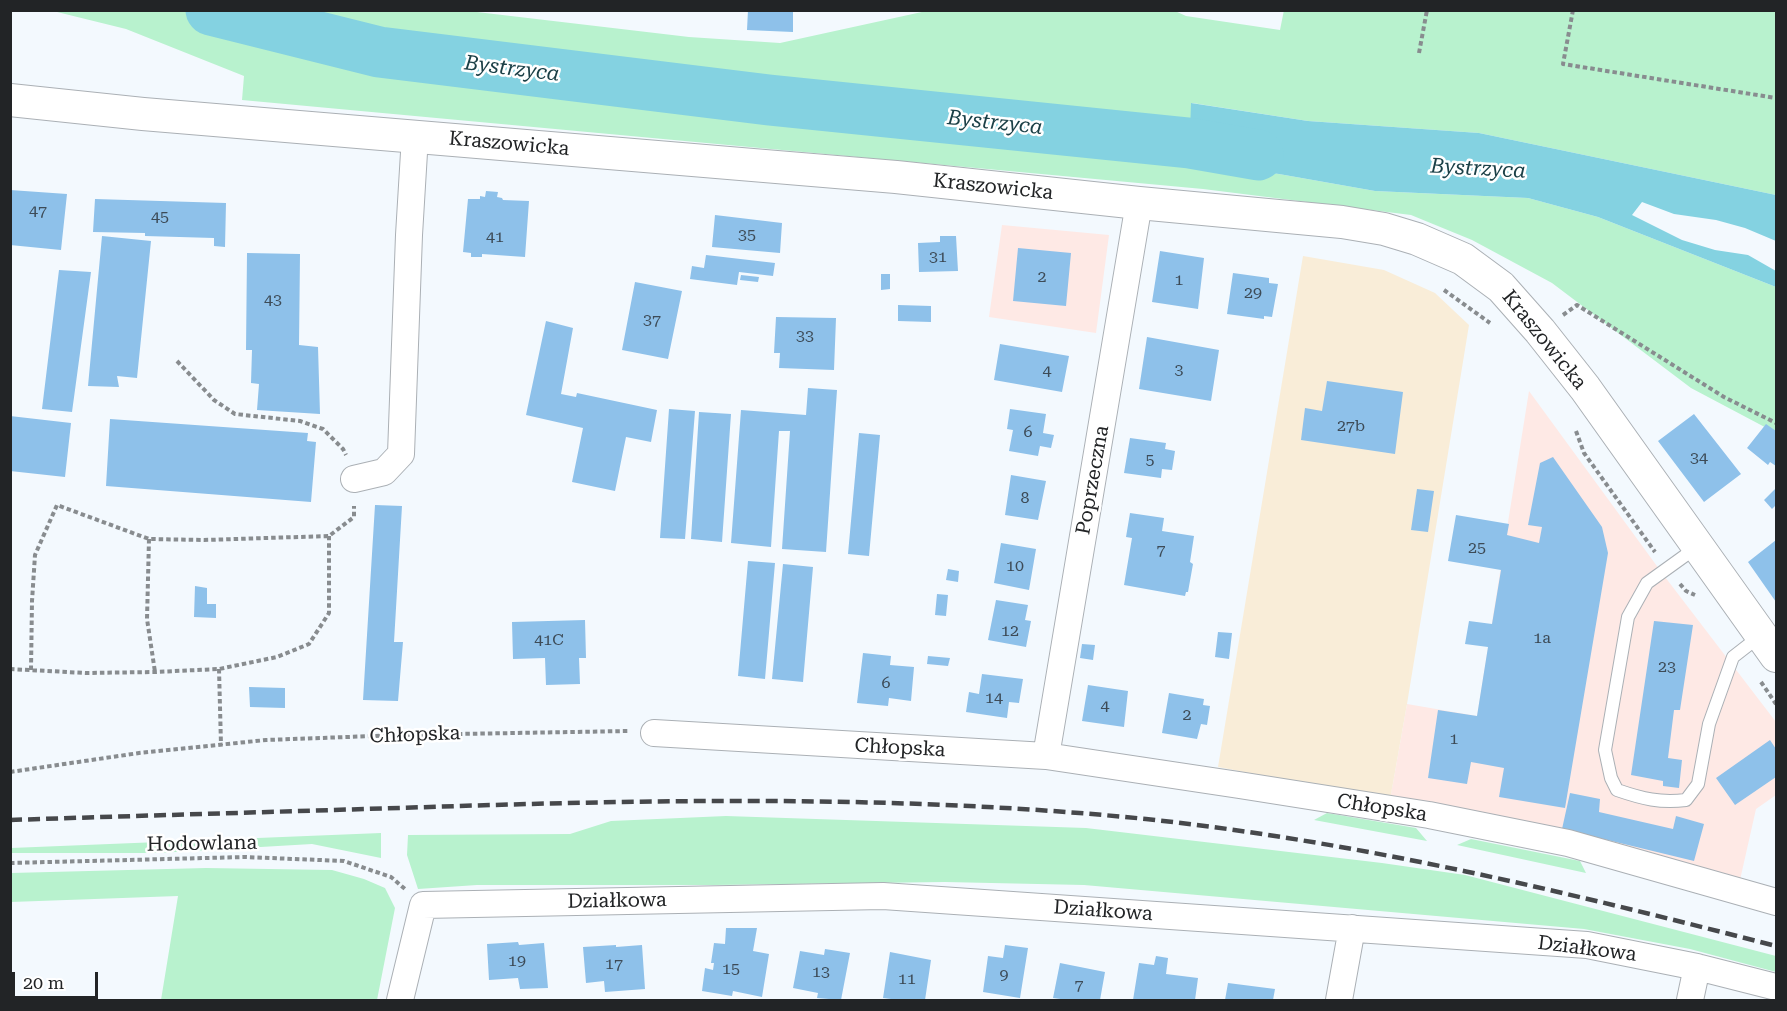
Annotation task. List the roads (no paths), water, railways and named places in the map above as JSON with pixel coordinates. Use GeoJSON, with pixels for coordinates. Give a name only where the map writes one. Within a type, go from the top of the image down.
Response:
{"type":"FeatureCollection","features":[{"type":"Feature","properties":{"kind":"street","name":"Kraszowicka"},"geometry":{"type":"LineString","coordinates":[[10,100],[154,115],[855,173],[1342,222],[1384,229],[1417,239],[1463,259],[1502,287],[1540,331],[1585,388],[1698,546],[1759,648]]}},
{"type":"Feature","properties":{"kind":"street"},"geometry":{"type":"LineString","coordinates":[[354,479],[384,471],[401,454],[415,136]]}},
{"type":"Feature","properties":{"kind":"street","name":"Poprzeczna"},"geometry":{"type":"LineString","coordinates":[[1046,756],[1139,203]]}},
{"type":"Feature","properties":{"kind":"street","name":"Chłopska"},"geometry":{"type":"LineString","coordinates":[[654,733],[1046,756],[1429,816],[1545,838],[1776,902]]}},
{"type":"Feature","properties":{"kind":"street","name":"Działkowa"},"geometry":{"type":"LineString","coordinates":[[400,1000],[423,905],[883,896],[1587,945],[1698,967],[1776,987]]}},
{"type":"Feature","properties":{"kind":"street"},"geometry":{"type":"LineString","coordinates":[[1339,1000],[1352,928]]}},
{"type":"Feature","properties":{"kind":"street"},"geometry":{"type":"LineString","coordinates":[[1690,1000],[1698,967]]}},
{"type":"Feature","properties":{"kind":"lane"},"geometry":{"type":"LineString","coordinates":[[1698,546],[1647,583],[1628,616],[1605,750],[1611,778],[1617,790],[1641,798],[1665,802],[1686,800],[1698,784],[1709,724],[1733,657],[1759,648]]}},
{"type":"Feature","properties":{"kind":"water"},"geometry":{"type":"Polygon","coordinates":[[[1191,103],[1308,121],[1479,133],[1776,195],[1776,241],[1745,228],[1716,220],[1674,214],[1642,202],[1632,215],[1682,240],[1715,250],[1748,255],[1776,271],[1776,287],[1598,217],[1528,198],[1375,191],[1279,174],[1189,163],[1191,103]]]}},
{"type":"Feature","properties":{"kind":"waterway","name":"Bystrzyca"},"geometry":{"type":"LineString","coordinates":[[211,10],[379,52],[769,100],[1189,143],[1258,155]]}},
{"type":"Feature","properties":{"kind":"railway"},"geometry":{"type":"LineString","coordinates":[[10,820],[716,801],[888,803],[1060,812],[1226,829],[1385,855],[1542,888],[1776,946]]}}]}
